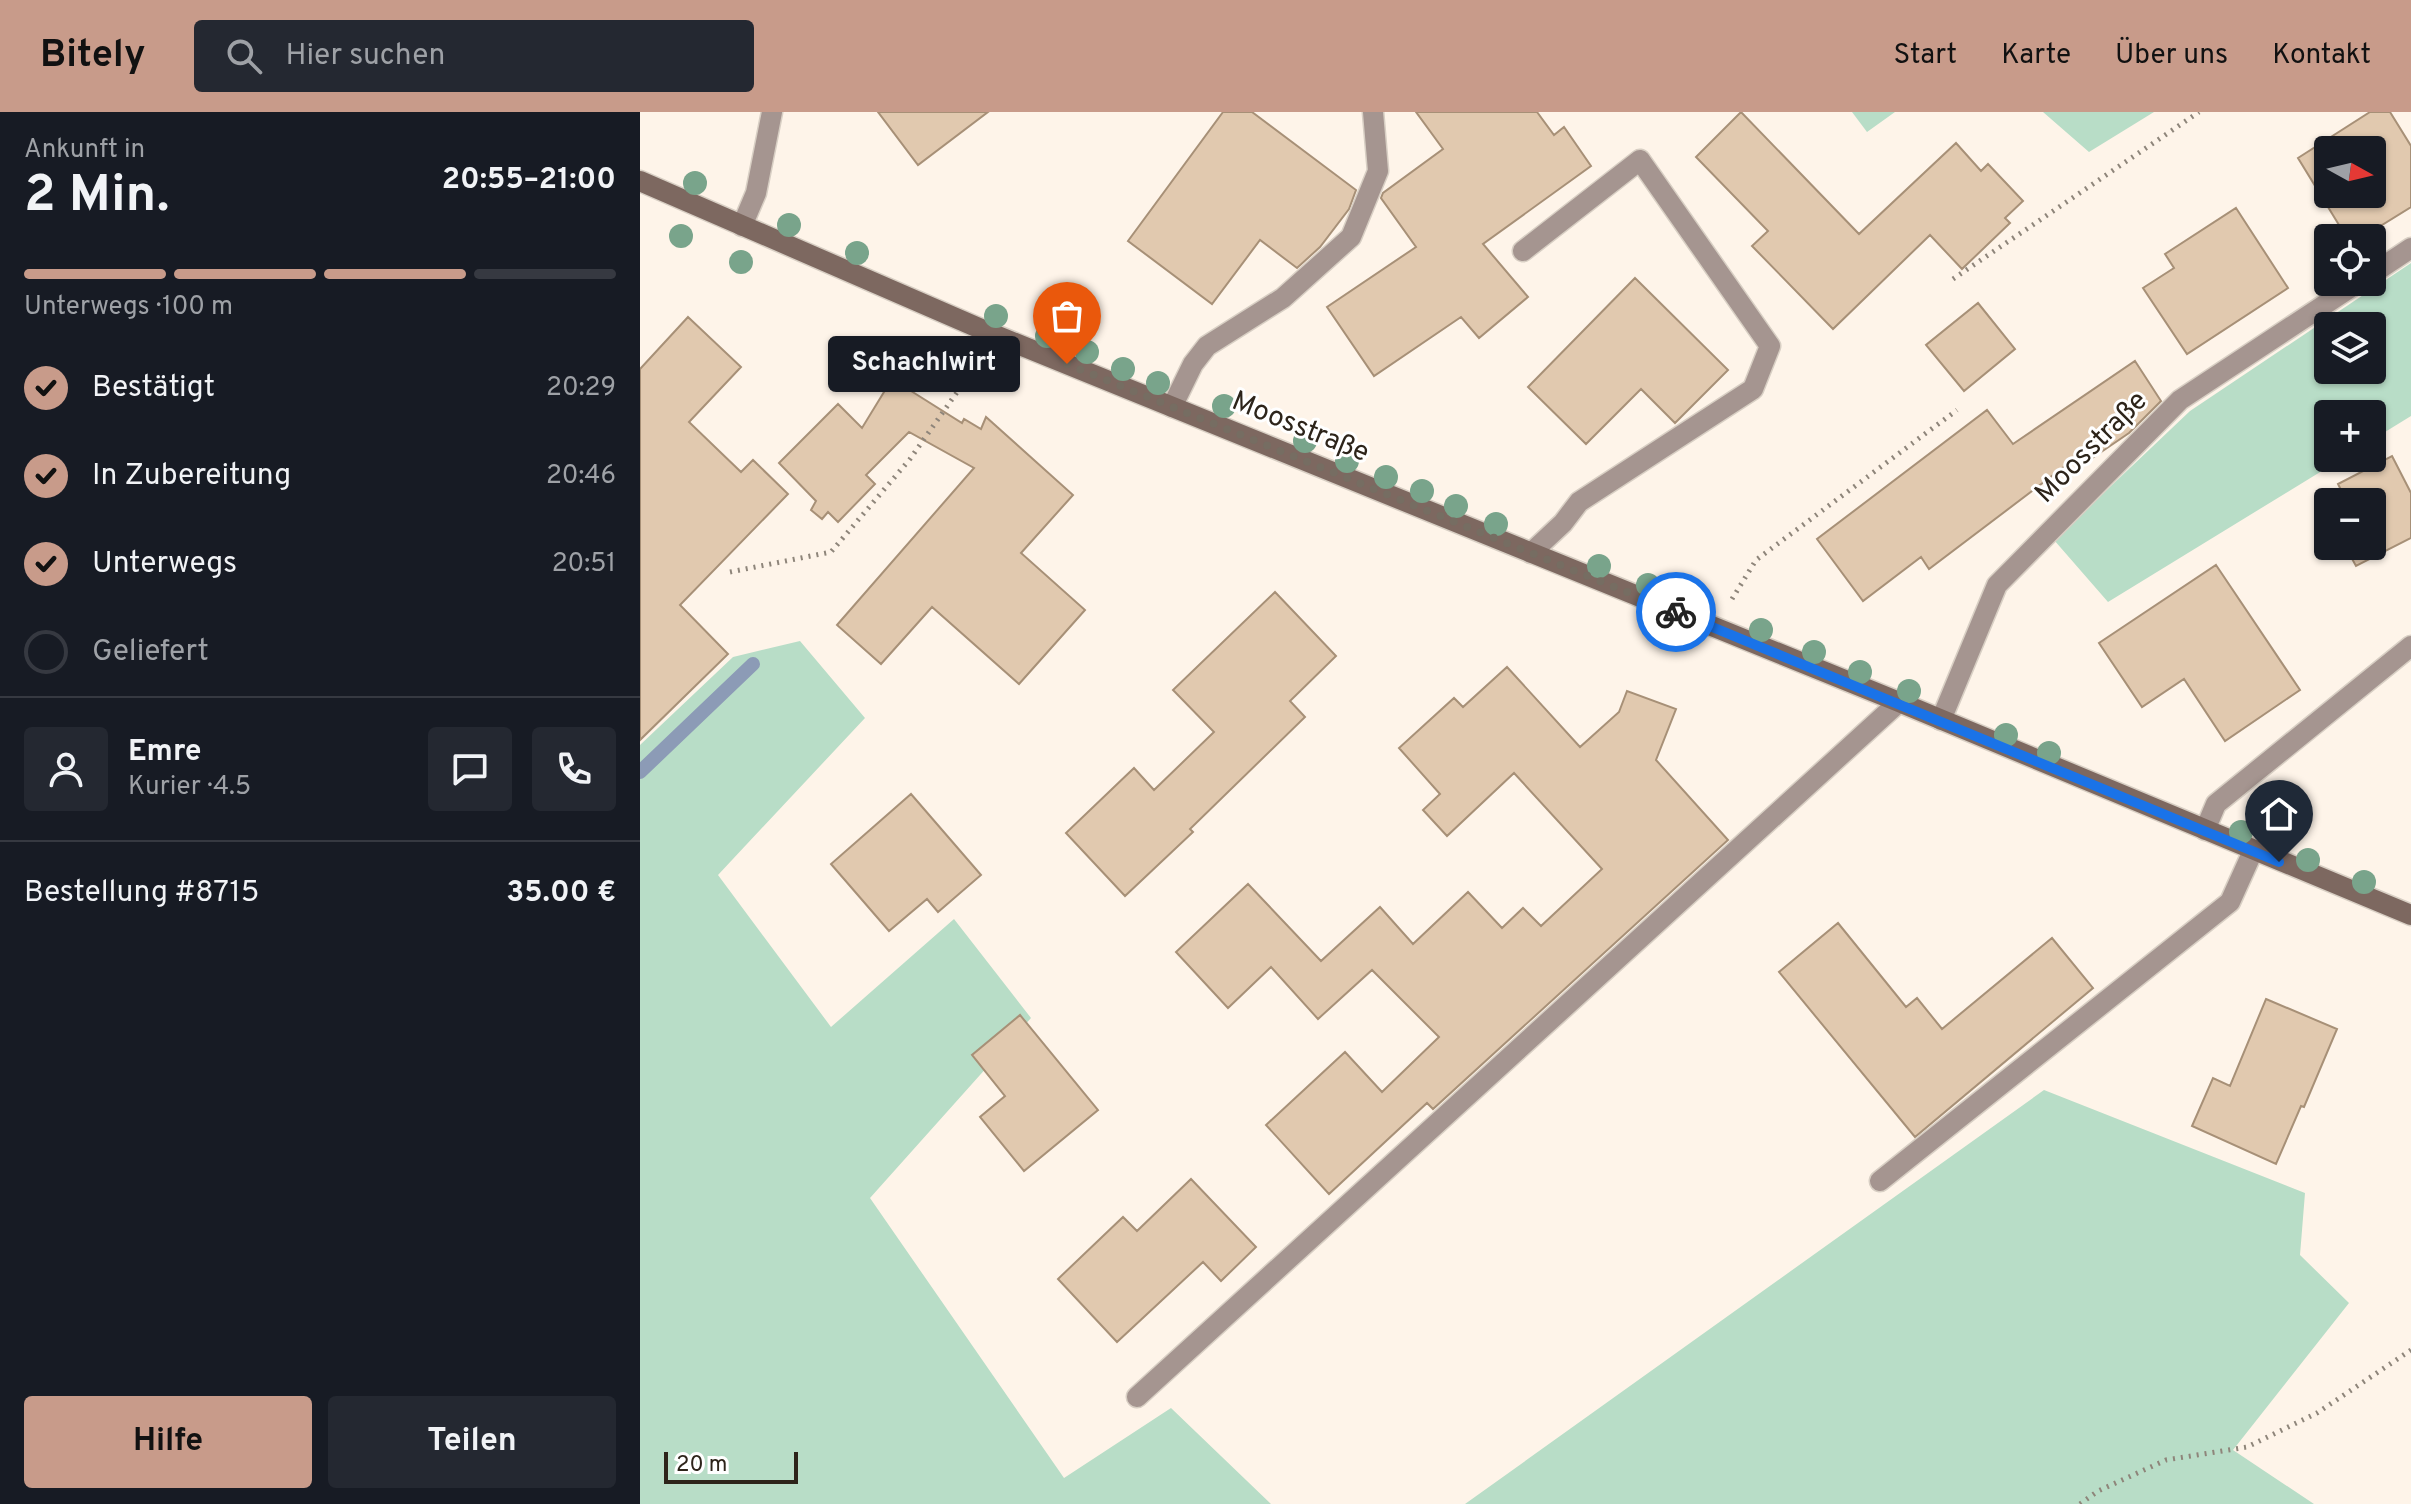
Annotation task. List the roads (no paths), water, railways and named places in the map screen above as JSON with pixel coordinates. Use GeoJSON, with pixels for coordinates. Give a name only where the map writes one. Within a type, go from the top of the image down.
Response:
{"type":"FeatureCollection","features":[{"type":"Feature","properties":{"kind":"street"},"geometry":{"type":"LineString","coordinates":[[742,226],[756,193],[772,112]]}},
{"type":"Feature","properties":{"kind":"street"},"geometry":{"type":"LineString","coordinates":[[1172,407],[1193,364],[1207,346],[1283,298],[1351,237],[1378,171],[1373,112]]}},
{"type":"Feature","properties":{"kind":"street"},"geometry":{"type":"LineString","coordinates":[[1523,251],[1640,160],[1770,346],[1753,389],[1579,502],[1563,523],[1531,553]]}},
{"type":"Feature","properties":{"kind":"street","name":"Moosstraße"},"geometry":{"type":"LineString","coordinates":[[642,186],[988,332],[1899,702],[2411,915]]}},
{"type":"Feature","properties":{"kind":"street"},"geometry":{"type":"LineString","coordinates":[[2386,265],[2411,248]]}},
{"type":"Feature","properties":{"kind":"street","name":"Moosstraße"},"geometry":{"type":"LineString","coordinates":[[1941,720],[1997,585],[2180,400],[2338,296]]}},
{"type":"Feature","properties":{"kind":"street"},"geometry":{"type":"LineString","coordinates":[[2205,830],[2216,804],[2411,646]]}},
{"type":"Feature","properties":{"kind":"street"},"geometry":{"type":"LineString","coordinates":[[1137,1397],[1899,702]]}},
{"type":"Feature","properties":{"kind":"street"},"geometry":{"type":"LineString","coordinates":[[1880,1181],[2230,902],[2253,851]]}},
{"type":"Feature","properties":{"kind":"waterway"},"geometry":{"type":"LineString","coordinates":[[640,772],[753,664]]}},
{"type":"Feature","properties":{"kind":"place","name":"Schachlwirt"},"geometry":{"type":"Point","coordinates":[1067,364]}}]}
